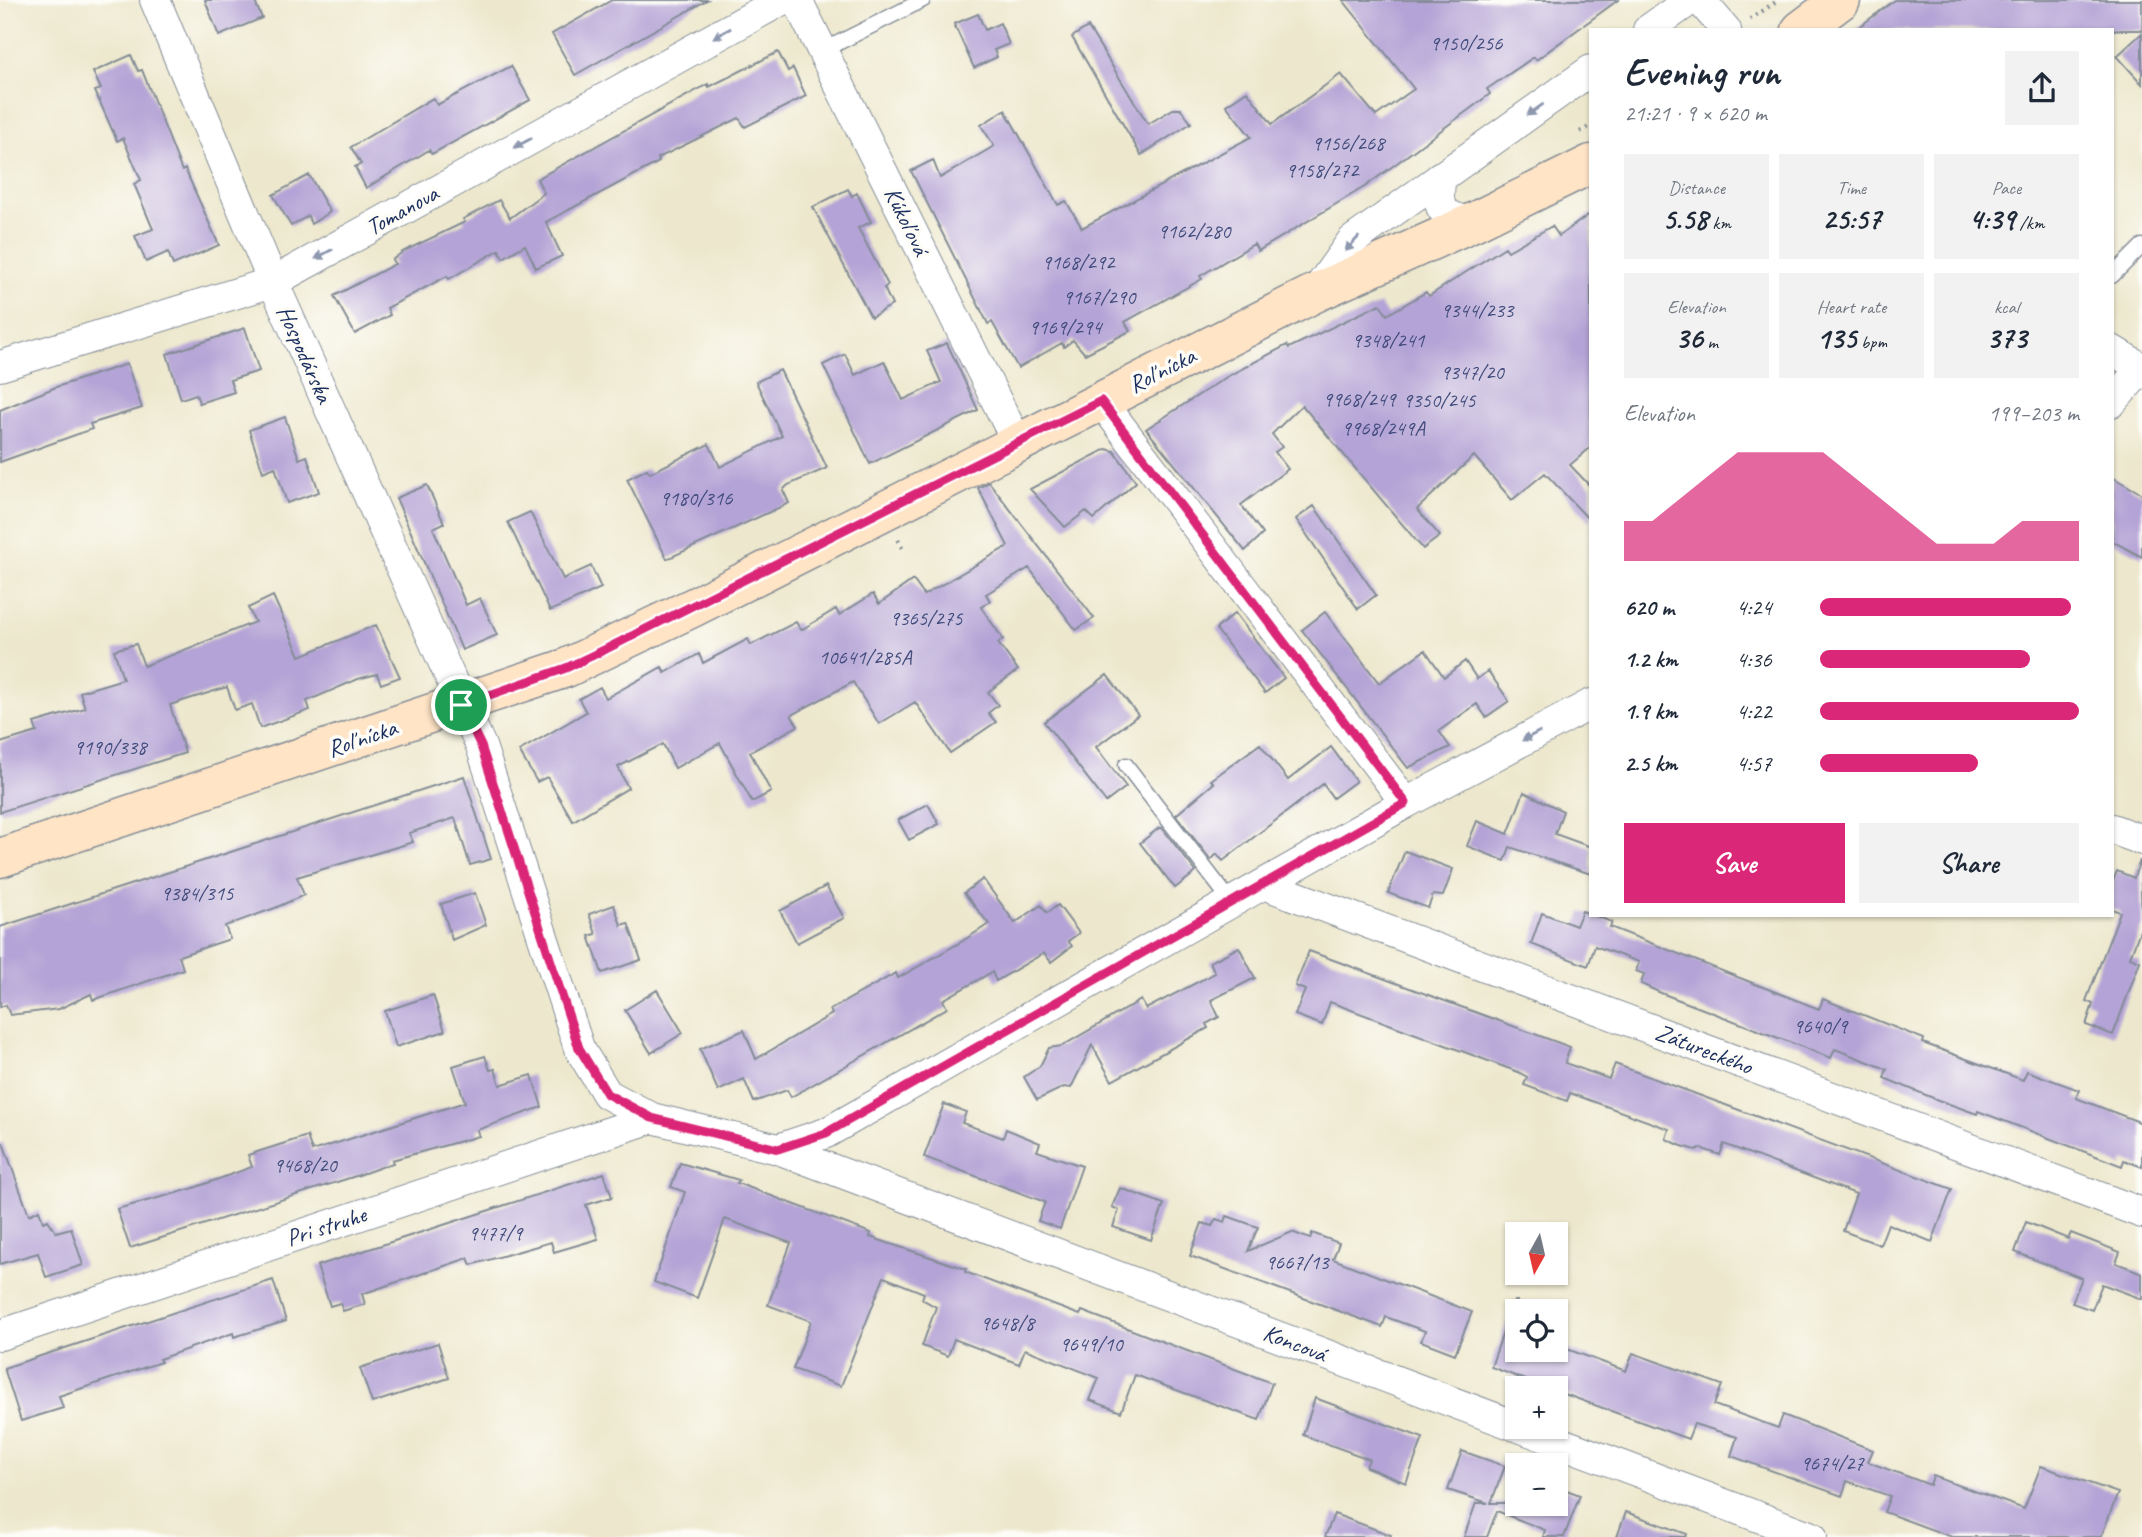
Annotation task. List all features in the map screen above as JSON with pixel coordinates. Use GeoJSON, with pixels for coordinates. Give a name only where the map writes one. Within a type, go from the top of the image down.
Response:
{"type":"FeatureCollection","features":[{"type":"Feature","properties":{"kind":"street","name":"Hospodárska"},"geometry":{"type":"LineString","coordinates":[[155,0],[273,282],[461,705]]}},
{"type":"Feature","properties":{"kind":"street","name":"Tomanova"},"geometry":{"type":"LineString","coordinates":[[0,366],[273,282],[782,0]]}},
{"type":"Feature","properties":{"kind":"street","name":"Kúkoľová"},"geometry":{"type":"LineString","coordinates":[[797,0],[1017,442]]}},
{"type":"Feature","properties":{"kind":"street"},"geometry":{"type":"LineString","coordinates":[[1651,28],[1690,0]]}},
{"type":"Feature","properties":{"kind":"street"},"geometry":{"type":"LineString","coordinates":[[1700,0],[1736,26]]}},
{"type":"Feature","properties":{"kind":"street"},"geometry":{"type":"LineString","coordinates":[[1804,28],[1841,0]]}},
{"type":"Feature","properties":{"kind":"street","name":"Roľnícka"},"geometry":{"type":"LineString","coordinates":[[1315,293],[1352,241],[1589,71]]}},
{"type":"Feature","properties":{"kind":"street","name":"Roľnícka"},"geometry":{"type":"LineString","coordinates":[[0,858],[566,668],[1315,293],[1471,223],[1589,165]]}},
{"type":"Feature","properties":{"kind":"street"},"geometry":{"type":"LineString","coordinates":[[1441,176],[1438,200],[1440,208],[1450,217],[1471,223]]}},
{"type":"Feature","properties":{"kind":"street"},"geometry":{"type":"LineString","coordinates":[[2114,351],[2142,368],[2114,400]]}},
{"type":"Feature","properties":{"kind":"street"},"geometry":{"type":"LineString","coordinates":[[1101,401],[1406,803]]}},
{"type":"Feature","properties":{"kind":"street"},"geometry":{"type":"LineString","coordinates":[[461,705],[481,746],[579,1048],[607,1094],[652,1118]]}},
{"type":"Feature","properties":{"kind":"street"},"geometry":{"type":"LineString","coordinates":[[778,1149],[826,1133],[1406,803],[1589,705]]}},
{"type":"Feature","properties":{"kind":"street"},"geometry":{"type":"LineString","coordinates":[[2114,830],[2142,840]]}},
{"type":"Feature","properties":{"kind":"street","name":"Zátureckého"},"geometry":{"type":"LineString","coordinates":[[1266,885],[2142,1213]]}},
{"type":"Feature","properties":{"kind":"street","name":"Koncová"},"geometry":{"type":"LineString","coordinates":[[652,1118],[778,1149],[1812,1537]]}},
{"type":"Feature","properties":{"kind":"street","name":"Pri struhe"},"geometry":{"type":"LineString","coordinates":[[0,1335],[652,1118]]}},
{"type":"Feature","properties":{"kind":"lane"},"geometry":{"type":"LineString","coordinates":[[822,51],[923,0]]}},
{"type":"Feature","properties":{"kind":"lane"},"geometry":{"type":"LineString","coordinates":[[2114,274],[2142,246]]}},
{"type":"Feature","properties":{"kind":"lane"},"geometry":{"type":"LineString","coordinates":[[1126,765],[1232,903]]}},
{"type":"Feature","properties":{"kind":"path"},"geometry":{"type":"LineString","coordinates":[[1736,26],[1779,0]]}},
{"type":"Feature","properties":{"kind":"building"},"geometry":{"type":"Polygon","coordinates":[[[205,0],[254,0],[262,18],[219,36],[205,0]]]}},
{"type":"Feature","properties":{"kind":"building"},"geometry":{"type":"Polygon","coordinates":[[[612,0],[707,0],[575,75],[552,34],[612,0]]]}},
{"type":"Feature","properties":{"kind":"building"},"geometry":{"type":"Polygon","coordinates":[[[1343,0],[1618,0],[1536,60],[1534,57],[1487,89],[1490,94],[1366,186],[1258,251],[1254,244],[1200,276],[1202,279],[1125,322],[1130,331],[1085,354],[1073,340],[1064,347],[1062,343],[1018,368],[992,322],[988,324],[911,171],[933,160],[940,178],[994,146],[981,125],[1005,110],[1058,205],[1066,201],[1082,228],[1251,137],[1226,105],[1247,91],[1272,124],[1341,74],[1376,116],[1414,89],[1343,0]]]}},
{"type":"Feature","properties":{"kind":"building"},"geometry":{"type":"Polygon","coordinates":[[[1895,0],[2142,0],[2142,30],[1858,28],[1895,0]]]}},
{"type":"Feature","properties":{"kind":"building"},"geometry":{"type":"Polygon","coordinates":[[[978,14],[985,30],[1000,23],[1009,44],[994,50],[997,57],[974,68],[954,24],[978,14]]]}},
{"type":"Feature","properties":{"kind":"building"},"geometry":{"type":"Polygon","coordinates":[[[1088,27],[1148,124],[1173,109],[1181,109],[1191,123],[1141,155],[1072,37],[1088,27]]]}},
{"type":"Feature","properties":{"kind":"building"},"geometry":{"type":"Polygon","coordinates":[[[2142,33],[2142,84],[2117,56],[2142,33]]]}},
{"type":"Feature","properties":{"kind":"building"},"geometry":{"type":"Polygon","coordinates":[[[778,52],[788,71],[793,68],[806,96],[745,127],[739,118],[658,158],[659,162],[546,222],[562,256],[536,268],[525,245],[503,258],[499,250],[449,279],[447,276],[387,308],[390,315],[355,334],[334,296],[395,264],[392,260],[404,251],[465,222],[463,219],[499,200],[510,218],[544,193],[537,179],[708,84],[709,87],[778,52]]]}},
{"type":"Feature","properties":{"kind":"building"},"geometry":{"type":"Polygon","coordinates":[[[131,55],[138,71],[142,70],[182,171],[185,169],[219,245],[173,265],[168,252],[146,262],[135,236],[153,229],[134,184],[141,180],[123,138],[117,141],[95,91],[101,89],[93,72],[131,55]]]}},
{"type":"Feature","properties":{"kind":"building"},"geometry":{"type":"Polygon","coordinates":[[[511,66],[530,100],[432,154],[429,150],[366,188],[355,167],[361,164],[351,147],[433,98],[437,105],[511,66]]]}},
{"type":"Feature","properties":{"kind":"building"},"geometry":{"type":"Polygon","coordinates":[[[309,175],[330,212],[311,224],[308,216],[291,226],[273,195],[309,175]]]}},
{"type":"Feature","properties":{"kind":"building"},"geometry":{"type":"Polygon","coordinates":[[[848,189],[852,196],[857,193],[871,222],[858,228],[888,285],[884,288],[892,305],[871,317],[813,207],[848,189]]]}},
{"type":"Feature","properties":{"kind":"building"},"geometry":{"type":"Polygon","coordinates":[[[1589,214],[1589,449],[1570,465],[1589,485],[1589,520],[1545,473],[1512,500],[1474,456],[1417,509],[1440,536],[1423,549],[1302,405],[1272,434],[1282,447],[1275,452],[1288,469],[1241,505],[1263,534],[1245,551],[1146,429],[1228,376],[1287,345],[1289,348],[1380,304],[1387,315],[1426,292],[1429,296],[1505,247],[1508,251],[1552,226],[1559,236],[1589,214]]]}},
{"type":"Feature","properties":{"kind":"building"},"geometry":{"type":"Polygon","coordinates":[[[245,328],[259,371],[230,380],[234,392],[199,403],[196,394],[181,399],[167,354],[245,328]]]}},
{"type":"Feature","properties":{"kind":"building"},"geometry":{"type":"Polygon","coordinates":[[[947,343],[978,410],[870,464],[823,365],[845,354],[855,375],[884,361],[903,400],[941,382],[927,351],[947,343]]]}},
{"type":"Feature","properties":{"kind":"building"},"geometry":{"type":"Polygon","coordinates":[[[127,364],[142,408],[90,424],[92,429],[0,462],[0,410],[56,387],[127,364]]]}},
{"type":"Feature","properties":{"kind":"building"},"geometry":{"type":"Polygon","coordinates":[[[780,370],[827,468],[788,485],[783,490],[789,503],[667,559],[627,479],[647,469],[650,473],[709,444],[720,467],[782,436],[756,382],[780,370]]]}},
{"type":"Feature","properties":{"kind":"building"},"geometry":{"type":"Polygon","coordinates":[[[285,417],[299,459],[307,456],[319,492],[287,503],[275,467],[263,472],[249,430],[285,417]]]}},
{"type":"Feature","properties":{"kind":"building"},"geometry":{"type":"Polygon","coordinates":[[[1106,449],[1114,451],[1136,482],[1094,519],[1086,511],[1065,527],[1030,489],[1106,449]]]}},
{"type":"Feature","properties":{"kind":"building"},"geometry":{"type":"Polygon","coordinates":[[[2114,478],[2142,494],[2142,557],[2114,542],[2114,478]]]}},
{"type":"Feature","properties":{"kind":"building"},"geometry":{"type":"Polygon","coordinates":[[[989,482],[1094,618],[1076,630],[1029,568],[986,594],[990,601],[981,607],[1003,639],[998,643],[1018,670],[988,692],[998,705],[988,713],[996,722],[950,753],[915,702],[879,724],[853,682],[791,715],[798,726],[750,752],[771,792],[752,802],[720,743],[675,768],[663,744],[618,767],[628,788],[573,821],[547,777],[537,782],[519,751],[586,712],[579,699],[600,687],[606,698],[662,667],[665,673],[699,654],[703,663],[748,639],[751,645],[796,622],[801,630],[836,609],[839,615],[873,594],[879,604],[913,580],[924,595],[1008,546],[978,488],[989,482]]]}},
{"type":"Feature","properties":{"kind":"building"},"geometry":{"type":"Polygon","coordinates":[[[427,485],[444,523],[433,528],[466,605],[480,598],[497,635],[462,650],[396,498],[427,485]]]}},
{"type":"Feature","properties":{"kind":"building"},"geometry":{"type":"Polygon","coordinates":[[[1314,506],[1376,595],[1358,609],[1296,519],[1314,506]]]}},
{"type":"Feature","properties":{"kind":"building"},"geometry":{"type":"Polygon","coordinates":[[[530,512],[563,579],[591,566],[601,588],[550,611],[508,522],[530,512]]]}},
{"type":"Feature","properties":{"kind":"building"},"geometry":{"type":"Polygon","coordinates":[[[273,596],[300,656],[376,625],[400,677],[381,684],[377,674],[358,679],[307,701],[310,710],[260,728],[252,704],[235,710],[227,687],[170,705],[185,753],[0,812],[0,743],[37,732],[34,723],[85,708],[80,692],[123,679],[114,650],[136,644],[144,666],[255,622],[248,608],[273,596]]]}},
{"type":"Feature","properties":{"kind":"building"},"geometry":{"type":"Polygon","coordinates":[[[1325,612],[1379,683],[1425,650],[1444,677],[1465,661],[1477,679],[1488,671],[1509,701],[1486,717],[1477,704],[1439,731],[1450,747],[1408,768],[1302,630],[1325,612]]]}},
{"type":"Feature","properties":{"kind":"building"},"geometry":{"type":"Polygon","coordinates":[[[1235,613],[1284,678],[1265,693],[1216,629],[1235,613]]]}},
{"type":"Feature","properties":{"kind":"building"},"geometry":{"type":"Polygon","coordinates":[[[1107,675],[1138,715],[1096,747],[1126,787],[1106,802],[1044,722],[1107,675]]]}},
{"type":"Feature","properties":{"kind":"building"},"geometry":{"type":"Polygon","coordinates":[[[1260,744],[1288,780],[1331,747],[1356,781],[1333,798],[1323,784],[1223,861],[1217,854],[1211,860],[1176,815],[1214,783],[1211,780],[1260,744]]]}},
{"type":"Feature","properties":{"kind":"building"},"geometry":{"type":"Polygon","coordinates":[[[464,776],[491,859],[470,865],[455,818],[409,833],[413,842],[297,877],[304,895],[225,926],[230,939],[179,956],[183,969],[93,1000],[91,994],[59,1009],[10,1015],[6,1005],[0,1007],[0,927],[464,776]]]}},
{"type":"Feature","properties":{"kind":"building"},"geometry":{"type":"Polygon","coordinates":[[[1524,792],[1563,811],[1555,834],[1589,846],[1589,873],[1510,847],[1505,861],[1467,846],[1477,821],[1508,834],[1524,792]]]}},
{"type":"Feature","properties":{"kind":"building"},"geometry":{"type":"Polygon","coordinates":[[[928,804],[939,824],[909,840],[898,820],[928,804]]]}},
{"type":"Feature","properties":{"kind":"building"},"geometry":{"type":"Polygon","coordinates":[[[1162,828],[1196,872],[1175,888],[1140,843],[1162,828]]]}},
{"type":"Feature","properties":{"kind":"building"},"geometry":{"type":"Polygon","coordinates":[[[1405,851],[1453,869],[1443,896],[1433,895],[1428,908],[1388,893],[1405,851]]]}},
{"type":"Feature","properties":{"kind":"building"},"geometry":{"type":"Polygon","coordinates":[[[2140,860],[2142,925],[2130,957],[2140,961],[2113,1035],[2086,1025],[2093,1004],[2086,1001],[2120,912],[2114,910],[2114,879],[2117,871],[2134,878],[2140,860]]]}},
{"type":"Feature","properties":{"kind":"building"},"geometry":{"type":"Polygon","coordinates":[[[983,879],[1015,923],[1041,905],[1047,913],[1058,905],[1079,933],[1068,941],[1072,946],[1051,962],[1044,953],[996,981],[992,972],[943,1000],[947,1008],[791,1097],[787,1090],[754,1102],[744,1079],[718,1091],[700,1049],[744,1030],[756,1059],[832,1014],[830,1010],[896,973],[898,978],[961,942],[989,924],[964,893],[983,879]]]}},
{"type":"Feature","properties":{"kind":"building"},"geometry":{"type":"Polygon","coordinates":[[[826,886],[844,918],[797,943],[780,911],[826,886]]]}},
{"type":"Feature","properties":{"kind":"building"},"geometry":{"type":"Polygon","coordinates":[[[475,893],[486,925],[452,940],[441,904],[475,893]]]}},
{"type":"Feature","properties":{"kind":"building"},"geometry":{"type":"Polygon","coordinates":[[[614,905],[621,925],[628,923],[641,960],[602,973],[589,936],[596,934],[589,914],[614,905]]]}},
{"type":"Feature","properties":{"kind":"building"},"geometry":{"type":"Polygon","coordinates":[[[1582,911],[1589,914],[1589,917],[1612,922],[1610,927],[1819,1009],[1823,999],[1924,1039],[1923,1043],[2023,1080],[2027,1071],[2079,1090],[2076,1098],[2142,1123],[2142,1167],[2124,1160],[2122,1166],[1978,1111],[1977,1114],[1938,1100],[1884,1078],[1887,1069],[1835,1049],[1831,1058],[1661,993],[1641,984],[1644,974],[1636,971],[1639,962],[1595,946],[1588,966],[1531,944],[1542,913],[1576,926],[1582,911]]]}},
{"type":"Feature","properties":{"kind":"building"},"geometry":{"type":"Polygon","coordinates":[[[1239,947],[1255,978],[1211,1000],[1219,1017],[1206,1024],[1208,1028],[1112,1081],[1092,1045],[1071,1088],[1064,1087],[1037,1100],[1024,1077],[1040,1066],[1049,1048],[1062,1046],[1141,1000],[1146,1009],[1215,973],[1210,962],[1239,947]]]}},
{"type":"Feature","properties":{"kind":"building"},"geometry":{"type":"Polygon","coordinates":[[[1309,951],[1570,1047],[1565,1063],[1609,1079],[1615,1064],[1952,1189],[1932,1242],[1888,1224],[1880,1245],[1843,1231],[1856,1194],[1724,1144],[1720,1155],[1700,1148],[1696,1150],[1682,1146],[1666,1139],[1669,1129],[1570,1093],[1567,1101],[1524,1085],[1527,1077],[1518,1072],[1330,1002],[1322,1025],[1295,1015],[1305,990],[1295,986],[1309,951]]]}},
{"type":"Feature","properties":{"kind":"building"},"geometry":{"type":"Polygon","coordinates":[[[657,990],[683,1033],[651,1053],[625,1010],[657,990]]]}},
{"type":"Feature","properties":{"kind":"building"},"geometry":{"type":"Polygon","coordinates":[[[433,995],[445,1031],[396,1047],[385,1011],[433,995]]]}},
{"type":"Feature","properties":{"kind":"building"},"geometry":{"type":"Polygon","coordinates":[[[485,1056],[490,1070],[495,1069],[500,1085],[532,1075],[542,1107],[477,1130],[479,1136],[392,1160],[393,1163],[359,1175],[130,1248],[117,1209],[191,1189],[252,1167],[248,1155],[307,1136],[312,1151],[465,1102],[453,1066],[485,1056]]]}},
{"type":"Feature","properties":{"kind":"building"},"geometry":{"type":"Polygon","coordinates":[[[944,1104],[966,1112],[962,1123],[1003,1138],[1006,1129],[1040,1143],[1037,1151],[1082,1166],[1060,1229],[1038,1221],[1045,1202],[924,1157],[944,1104]]]}},
{"type":"Feature","properties":{"kind":"building"},"geometry":{"type":"Polygon","coordinates":[[[0,1143],[3,1143],[29,1215],[39,1210],[43,1222],[48,1220],[56,1232],[71,1228],[83,1265],[46,1277],[38,1253],[0,1264],[0,1143]]]}},
{"type":"Feature","properties":{"kind":"building"},"geometry":{"type":"Polygon","coordinates":[[[680,1163],[739,1180],[737,1183],[871,1233],[870,1237],[966,1269],[965,1272],[1080,1315],[1082,1311],[1272,1383],[1259,1420],[1135,1375],[1121,1412],[1090,1400],[1099,1378],[1025,1349],[1019,1364],[954,1339],[948,1356],[922,1346],[936,1307],[922,1299],[924,1293],[884,1277],[841,1386],[793,1369],[811,1321],[768,1305],[791,1243],[725,1219],[697,1298],[654,1282],[685,1192],[671,1187],[680,1163]]]}},
{"type":"Feature","properties":{"kind":"building"},"geometry":{"type":"Polygon","coordinates":[[[604,1173],[612,1197],[586,1205],[598,1239],[554,1252],[551,1242],[471,1265],[468,1258],[362,1294],[365,1304],[343,1311],[340,1303],[330,1306],[317,1266],[604,1173]]]}},
{"type":"Feature","properties":{"kind":"building"},"geometry":{"type":"Polygon","coordinates":[[[1120,1188],[1164,1204],[1151,1240],[1113,1227],[1119,1210],[1112,1207],[1120,1188]]]}},
{"type":"Feature","properties":{"kind":"building"},"geometry":{"type":"Polygon","coordinates":[[[1227,1216],[1258,1227],[1248,1251],[1292,1232],[1310,1239],[1312,1233],[1339,1243],[1333,1259],[1472,1312],[1455,1354],[1421,1341],[1425,1331],[1386,1317],[1382,1327],[1190,1256],[1202,1223],[1212,1226],[1216,1219],[1225,1222],[1227,1216]]]}},
{"type":"Feature","properties":{"kind":"building"},"geometry":{"type":"Polygon","coordinates":[[[2026,1222],[2068,1239],[2071,1233],[2120,1252],[2116,1263],[2142,1273],[2142,1299],[2102,1284],[2092,1310],[2072,1303],[2082,1278],[2015,1252],[2026,1222]]]}},
{"type":"Feature","properties":{"kind":"building"},"geometry":{"type":"Polygon","coordinates":[[[273,1280],[286,1321],[234,1337],[233,1333],[159,1359],[161,1362],[59,1396],[63,1408],[21,1421],[4,1368],[273,1280]]]}},
{"type":"Feature","properties":{"kind":"building"},"geometry":{"type":"Polygon","coordinates":[[[1505,1327],[1505,1362],[1568,1362],[1568,1349],[1626,1371],[1633,1353],[1722,1385],[1714,1405],[1778,1428],[1783,1415],[1873,1450],[1868,1462],[1930,1485],[1933,1476],[2024,1509],[2041,1466],[2118,1493],[2101,1537],[1952,1537],[1884,1512],[1890,1496],[1847,1481],[1842,1496],[1731,1456],[1737,1437],[1694,1424],[1688,1439],[1568,1395],[1568,1376],[1515,1376],[1491,1367],[1505,1327]]]}},
{"type":"Feature","properties":{"kind":"building"},"geometry":{"type":"Polygon","coordinates":[[[438,1343],[449,1378],[372,1403],[360,1368],[438,1343]]]}},
{"type":"Feature","properties":{"kind":"building"},"geometry":{"type":"Polygon","coordinates":[[[1315,1398],[1423,1438],[1406,1483],[1366,1467],[1369,1459],[1303,1435],[1315,1398]]]}},
{"type":"Feature","properties":{"kind":"building"},"geometry":{"type":"Polygon","coordinates":[[[1462,1451],[1505,1466],[1491,1503],[1505,1503],[1505,1514],[1497,1511],[1487,1537],[1464,1537],[1476,1503],[1488,1503],[1448,1490],[1462,1451]]]}},
{"type":"Feature","properties":{"kind":"building"},"geometry":{"type":"Polygon","coordinates":[[[1568,1490],[1580,1495],[1564,1537],[1543,1537],[1545,1530],[1510,1516],[1568,1516],[1568,1490]]]}},
{"type":"Feature","properties":{"kind":"building"},"geometry":{"type":"Polygon","coordinates":[[[1626,1512],[1687,1534],[1686,1537],[1617,1537],[1626,1512]]]}},
{"type":"Feature","properties":{"kind":"building"},"geometry":{"type":"Polygon","coordinates":[[[1334,1514],[1391,1535],[1325,1537],[1334,1514]]]}},
{"type":"Feature","properties":{"kind":"route"},"geometry":{"type":"LineString","coordinates":[[1101,401],[1406,803],[826,1133],[778,1149],[652,1118],[607,1094],[579,1048],[481,746],[461,705],[566,668],[604,650],[1101,401]]}}]}
